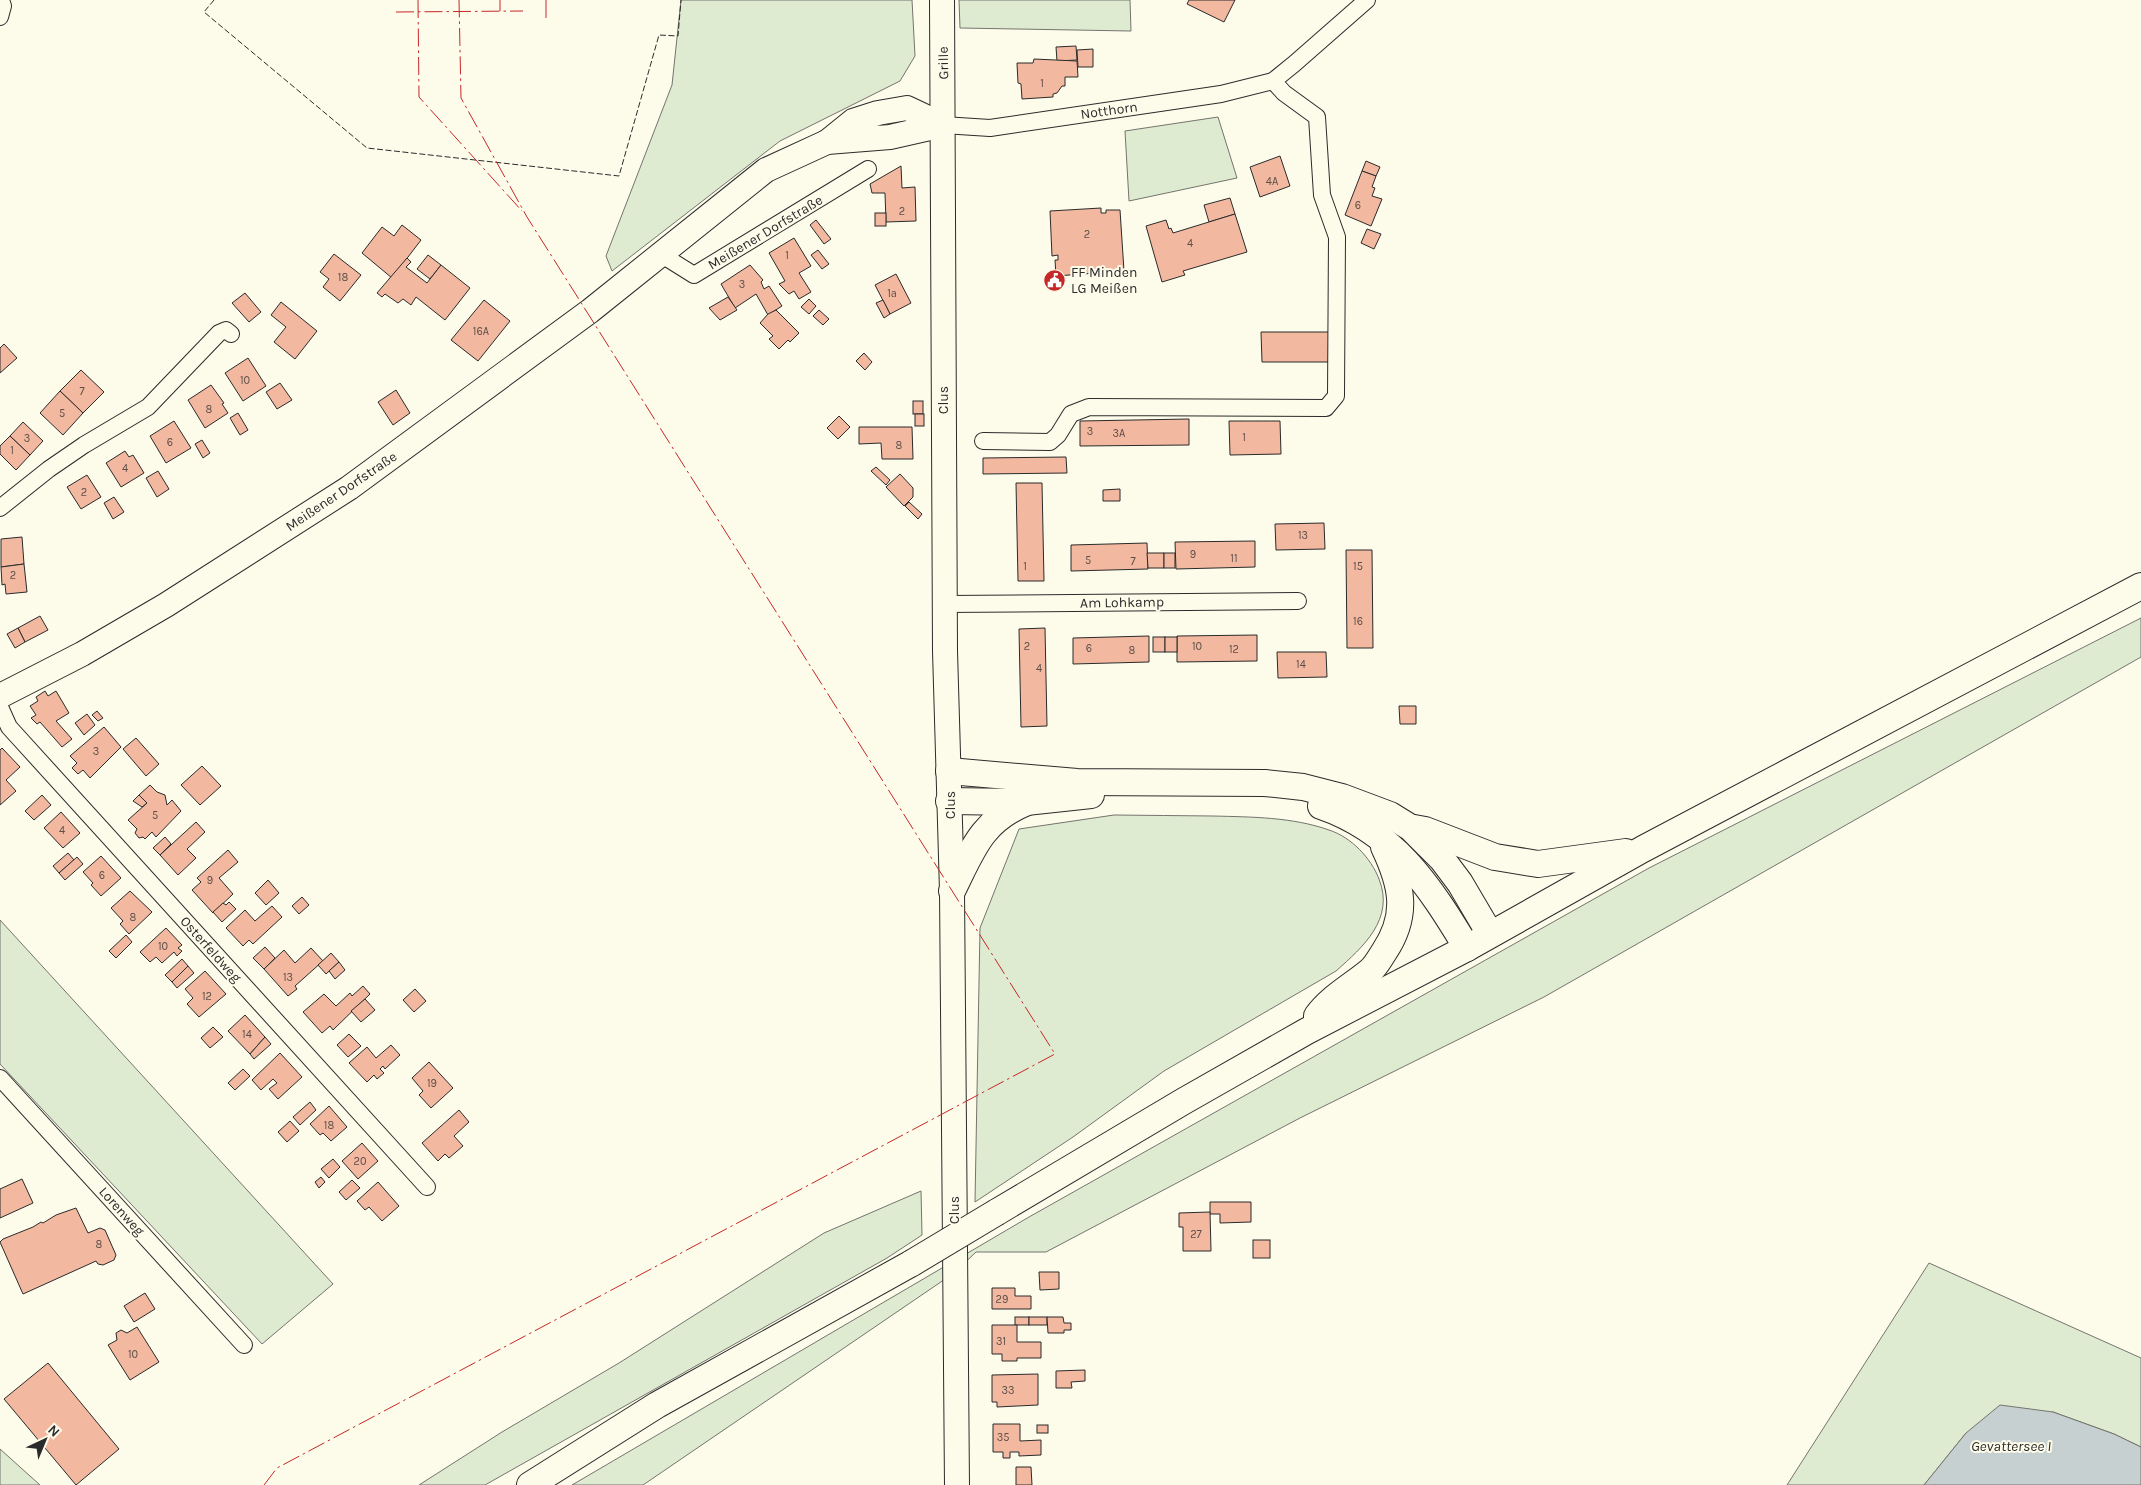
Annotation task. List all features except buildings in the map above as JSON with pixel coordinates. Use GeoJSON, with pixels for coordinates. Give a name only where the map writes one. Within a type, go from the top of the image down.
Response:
{"type":"FeatureCollection","features":[{"type":"Feature","properties":{"kind":"main road","name":"Grille"},"geometry":{"type":"LineString","coordinates":[[942,0],[944,125]]}},
{"type":"Feature","properties":{"kind":"main road","name":"Meißener Dorfstraße"},"geometry":{"type":"LineString","coordinates":[[0,696],[82,654],[166,605],[350,488],[582,317],[766,170],[826,142],[890,136],[944,125]]}},
{"type":"Feature","properties":{"kind":"main road","name":"Clus"},"geometry":{"type":"LineString","coordinates":[[944,125],[945,604],[952,890],[957,1485]]}},
{"type":"Feature","properties":{"kind":"main road"},"geometry":{"type":"LineString","coordinates":[[530,1485],[657,1405],[912,1263],[1175,1106],[1307,1031],[1467,948],[1643,849],[2141,586]]}},
{"type":"Feature","properties":{"kind":"main road"},"geometry":{"type":"LineString","coordinates":[[949,771],[1077,782],[1265,783],[1303,787],[1342,797],[1390,814],[1411,828],[1442,859],[1460,883],[1490,934]]}},
{"type":"Feature","properties":{"kind":"main road"},"geometry":{"type":"LineString","coordinates":[[950,801],[1026,802],[1080,795],[1160,793],[1230,793],[1307,801],[1341,813],[1380,837],[1408,863],[1435,896],[1467,948]]}},
{"type":"Feature","properties":{"kind":"main road"},"geometry":{"type":"LineString","coordinates":[[952,890],[982,834],[1008,810],[1026,802]]}},
{"type":"Feature","properties":{"kind":"main road"},"geometry":{"type":"LineString","coordinates":[[1411,828],[1425,830],[1495,857],[1538,864],[1643,849]]}},
{"type":"Feature","properties":{"kind":"main road"},"geometry":{"type":"LineString","coordinates":[[1307,1031],[1325,1005],[1372,969],[1394,937],[1402,902],[1397,873],[1380,837]]}},
{"type":"Feature","properties":{"kind":"street"},"geometry":{"type":"LineString","coordinates":[[0,17],[3,6],[1,0]]}},
{"type":"Feature","properties":{"kind":"street","name":"Notthorn"},"geometry":{"type":"LineString","coordinates":[[944,125],[990,128],[1221,94],[1273,80],[1367,0]]}},
{"type":"Feature","properties":{"kind":"street"},"geometry":{"type":"LineString","coordinates":[[983,441],[1050,442],[1058,435],[1070,414],[1089,407],[1326,408],[1336,396],[1337,237],[1322,195],[1317,117],[1284,93],[1273,80]]}},
{"type":"Feature","properties":{"kind":"street","name":"Meißener Dorfstraße"},"geometry":{"type":"LineString","coordinates":[[662,255],[694,275],[868,169]]}},
{"type":"Feature","properties":{"kind":"street"},"geometry":{"type":"LineString","coordinates":[[0,508],[56,464],[148,407],[223,330],[231,334]]}},
{"type":"Feature","properties":{"kind":"street","name":"Am Lohkamp"},"geometry":{"type":"LineString","coordinates":[[945,604],[1298,600]]}},
{"type":"Feature","properties":{"kind":"street","name":"Osterfeldweg"},"geometry":{"type":"LineString","coordinates":[[0,707],[8,727],[427,1187]]}},
{"type":"Feature","properties":{"kind":"street","name":"Lorenweg"},"geometry":{"type":"LineString","coordinates":[[0,1078],[244,1345]]}},
{"type":"Feature","properties":{"kind":"green space"},"geometry":{"type":"Polygon","coordinates":[[[681,0],[912,0],[915,56],[900,81],[780,141],[612,271],[606,256],[672,85],[681,0]]]}},
{"type":"Feature","properties":{"kind":"green space"},"geometry":{"type":"Polygon","coordinates":[[[959,0],[1130,0],[1131,31],[960,28],[959,0]]]}},
{"type":"Feature","properties":{"kind":"green space"},"geometry":{"type":"Polygon","coordinates":[[[1218,117],[1237,178],[1129,201],[1125,131],[1218,117]]]}},
{"type":"Feature","properties":{"kind":"green space"},"geometry":{"type":"Polygon","coordinates":[[[2141,618],[2141,657],[1544,997],[1300,1118],[1046,1252],[976,1252],[954,1273],[643,1485],[572,1485],[1029,1217],[1649,868],[2141,618]]]}},
{"type":"Feature","properties":{"kind":"green space"},"geometry":{"type":"Polygon","coordinates":[[[1114,815],[1257,817],[1301,822],[1337,833],[1359,849],[1371,863],[1379,879],[1383,893],[1383,907],[1380,919],[1366,942],[1336,971],[1164,1071],[1073,1137],[975,1202],[980,928],[1019,829],[1114,815]]]}},
{"type":"Feature","properties":{"kind":"green space"},"geometry":{"type":"Polygon","coordinates":[[[0,920],[333,1284],[262,1344],[0,1064],[0,920]]]}},
{"type":"Feature","properties":{"kind":"green space"},"geometry":{"type":"Polygon","coordinates":[[[921,1191],[922,1235],[887,1258],[485,1485],[419,1485],[502,1432],[619,1363],[824,1233],[921,1191]]]}},
{"type":"Feature","properties":{"kind":"green space"},"geometry":{"type":"Polygon","coordinates":[[[1929,1263],[2141,1358],[2141,1447],[2114,1434],[2053,1412],[1966,1433],[1924,1485],[1787,1485],[1929,1263]]]}},
{"type":"Feature","properties":{"kind":"green space"},"geometry":{"type":"Polygon","coordinates":[[[0,1449],[40,1485],[0,1485],[0,1449]]]}},
{"type":"Feature","properties":{"kind":"water","name":"Gevattersee I"},"geometry":{"type":"Polygon","coordinates":[[[2000,1405],[2053,1412],[2114,1434],[2141,1447],[2141,1485],[1924,1485],[1966,1433],[2000,1405]]]}},
{"type":"Feature","properties":{"kind":"fence"},"geometry":{"type":"LineString","coordinates":[[214,0],[204,12],[367,148],[619,176],[659,35],[678,36],[681,0]]}},
{"type":"Feature","properties":{"kind":"power"},"geometry":{"type":"LineString","coordinates":[[418,0],[419,97],[522,211]]}},
{"type":"Feature","properties":{"kind":"power"},"geometry":{"type":"LineString","coordinates":[[264,1485],[277,1468],[1055,1054],[527,217],[461,98],[459,0]]}},
{"type":"Feature","properties":{"kind":"power"},"geometry":{"type":"LineString","coordinates":[[500,0],[500,11]]}},
{"type":"Feature","properties":{"kind":"power"},"geometry":{"type":"LineString","coordinates":[[546,0],[546,18]]}},
{"type":"Feature","properties":{"kind":"power"},"geometry":{"type":"LineString","coordinates":[[396,12],[523,11]]}},
{"type":"Feature","properties":{"kind":"place","name":"FF Minden LG Meißen"},"geometry":{"type":"Point","coordinates":[1055,280]}}]}
